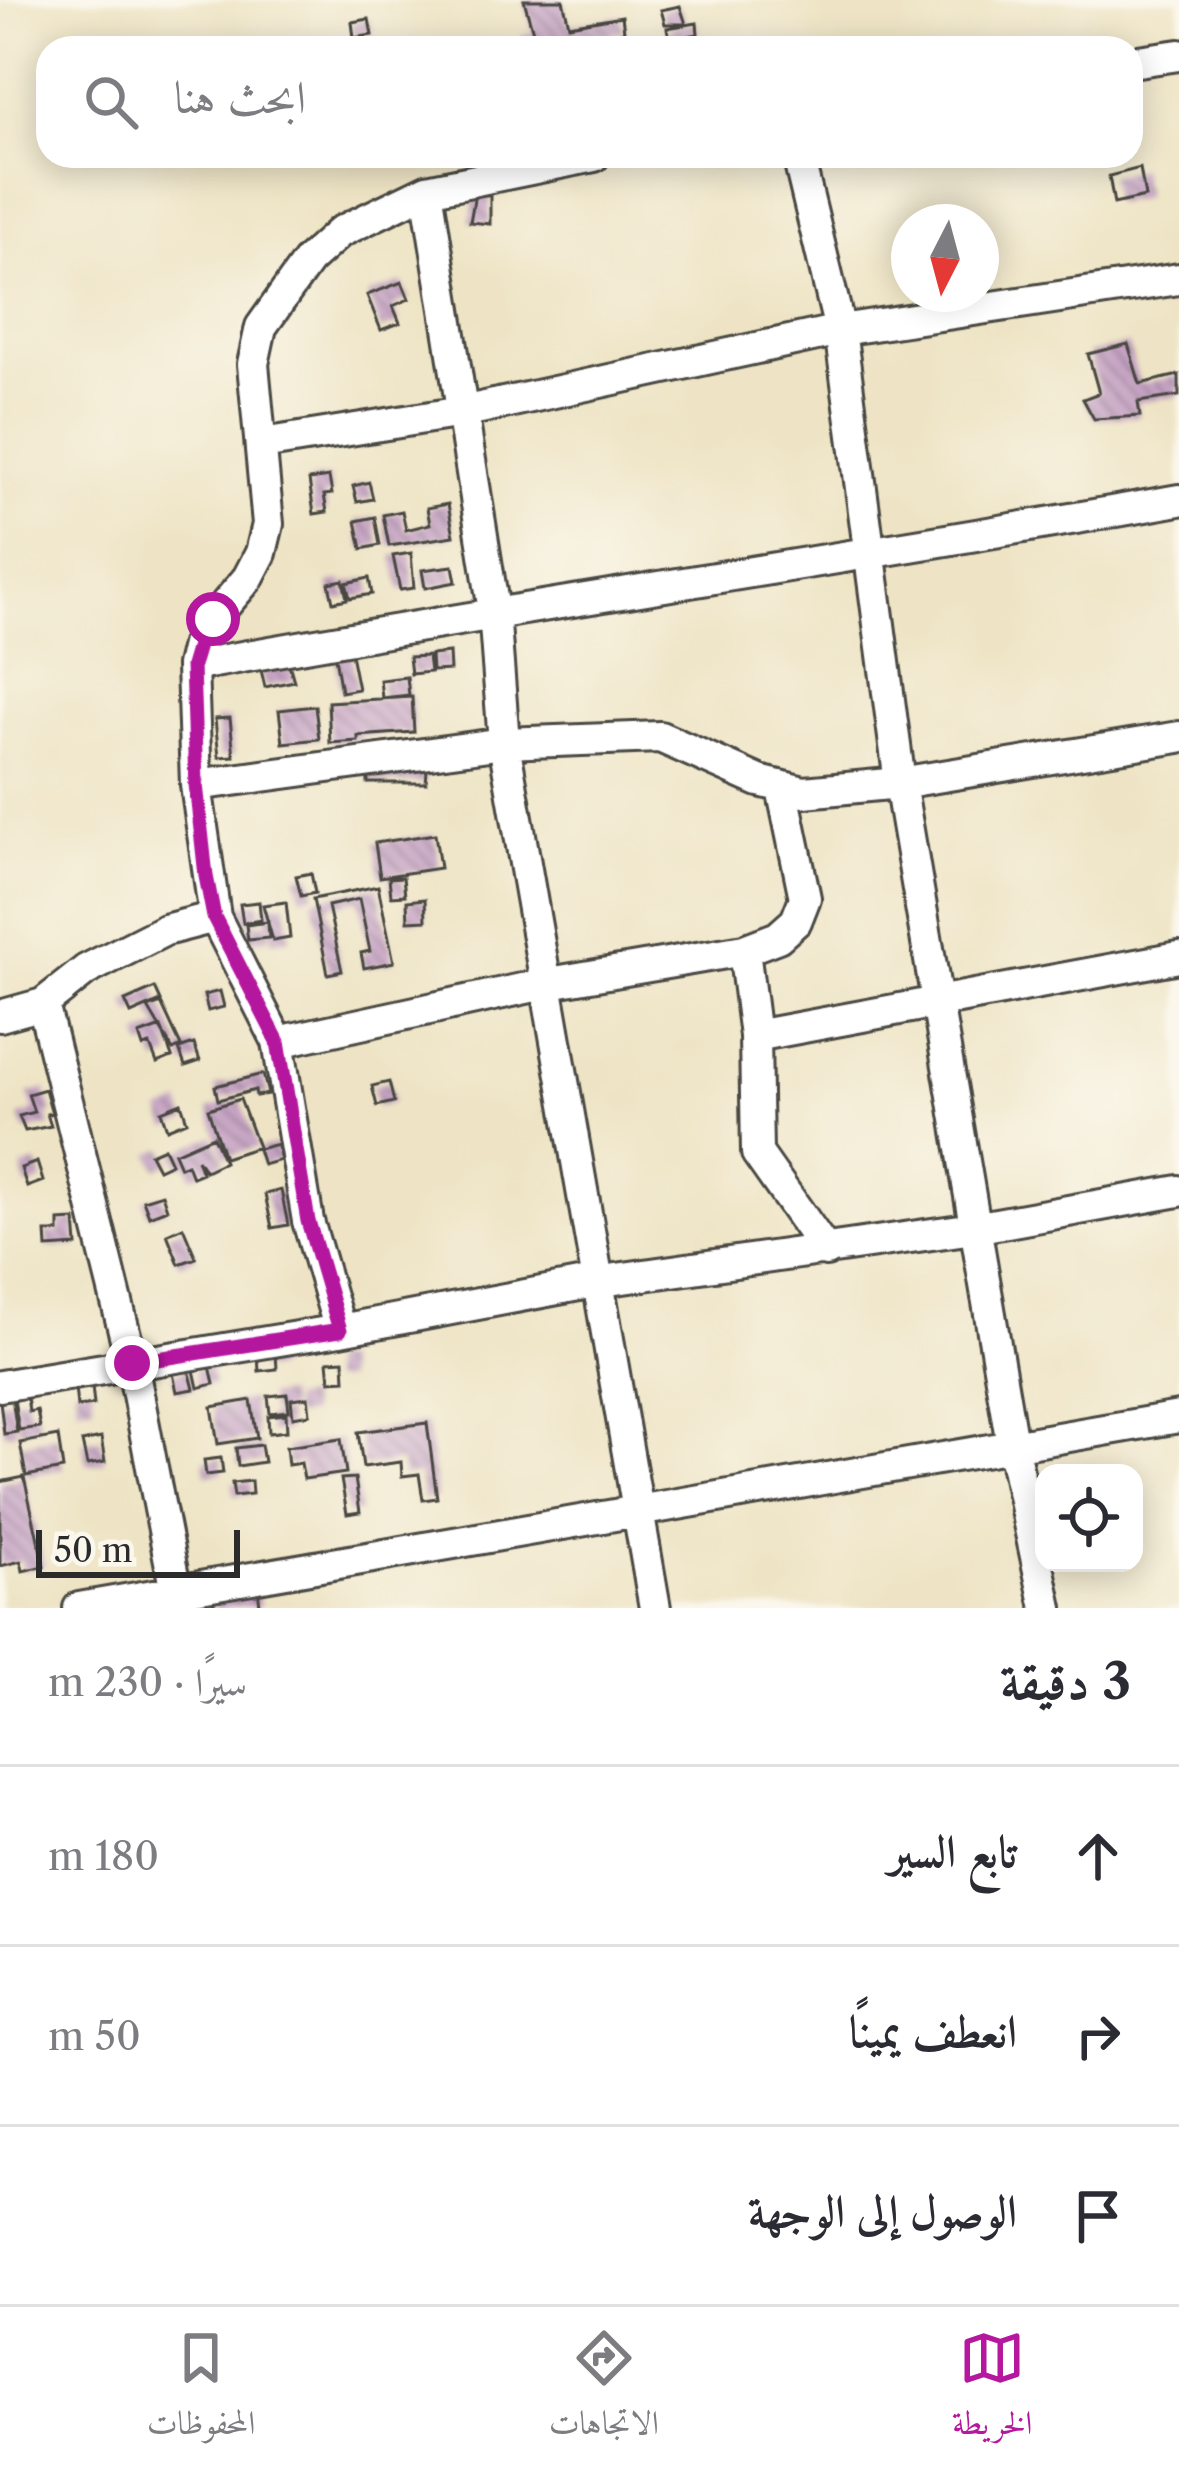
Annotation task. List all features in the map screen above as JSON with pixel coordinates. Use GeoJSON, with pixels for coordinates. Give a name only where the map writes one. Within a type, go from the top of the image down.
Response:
{"type":"FeatureCollection","features":[{"type":"Feature","properties":{"kind":"street"},"geometry":{"type":"LineString","coordinates":[[1143,63],[1177,66]]}},
{"type":"Feature","properties":{"kind":"street"},"geometry":{"type":"LineString","coordinates":[[340,1330],[308,1221],[278,1042],[214,917],[196,784],[192,666],[202,632],[248,578],[261,554],[268,524],[253,364],[260,327],[308,261],[340,232],[427,190],[535,168]]}},
{"type":"Feature","properties":{"kind":"street"},"geometry":{"type":"LineString","coordinates":[[801,168],[840,330],[900,783],[1012,1444],[1047,1608]]}},
{"type":"Feature","properties":{"kind":"street"},"geometry":{"type":"LineString","coordinates":[[427,190],[494,611],[504,743],[655,1608]]}},
{"type":"Feature","properties":{"kind":"street"},"geometry":{"type":"LineString","coordinates":[[262,444],[462,412],[840,330],[1179,279]]}},
{"type":"Feature","properties":{"kind":"street"},"geometry":{"type":"LineString","coordinates":[[192,666],[494,611],[871,555],[1179,500]]}},
{"type":"Feature","properties":{"kind":"street"},"geometry":{"type":"LineString","coordinates":[[196,784],[504,743],[660,737],[782,788],[804,792],[900,783],[1179,737]]}},
{"type":"Feature","properties":{"kind":"street"},"geometry":{"type":"LineString","coordinates":[[278,1042],[549,983],[744,950],[778,937],[804,907],[805,890],[782,788]]}},
{"type":"Feature","properties":{"kind":"street"},"geometry":{"type":"LineString","coordinates":[[0,1016],[43,1004],[86,970],[165,930],[214,917]]}},
{"type":"Feature","properties":{"kind":"street"},"geometry":{"type":"LineString","coordinates":[[744,950],[754,1036],[757,1153],[826,1250]]}},
{"type":"Feature","properties":{"kind":"street"},"geometry":{"type":"LineString","coordinates":[[754,1036],[1179,957]]}},
{"type":"Feature","properties":{"kind":"street"},"geometry":{"type":"LineString","coordinates":[[43,1004],[132,1363],[178,1599]]}},
{"type":"Feature","properties":{"kind":"street"},"geometry":{"type":"LineString","coordinates":[[0,1386],[595,1282],[974,1228],[1179,1191]]}},
{"type":"Feature","properties":{"kind":"street"},"geometry":{"type":"LineString","coordinates":[[79,1608],[178,1599],[638,1510],[1179,1417]]}},
{"type":"Feature","properties":{"kind":"building"},"geometry":{"type":"Polygon","coordinates":[[[524,0],[563,0],[569,25],[622,16],[624,31],[605,36],[522,36],[533,32],[524,0]]]}},
{"type":"Feature","properties":{"kind":"building"},"geometry":{"type":"Polygon","coordinates":[[[680,6],[686,24],[665,24],[661,10],[680,6]]]}},
{"type":"Feature","properties":{"kind":"building"},"geometry":{"type":"Polygon","coordinates":[[[369,19],[372,35],[354,36],[352,22],[369,19]]]}},
{"type":"Feature","properties":{"kind":"building"},"geometry":{"type":"Polygon","coordinates":[[[697,23],[698,34],[669,36],[667,28],[697,23]]]}},
{"type":"Feature","properties":{"kind":"building"},"geometry":{"type":"Polygon","coordinates":[[[1140,168],[1145,197],[1114,204],[1109,176],[1140,168]]]}},
{"type":"Feature","properties":{"kind":"building"},"geometry":{"type":"Polygon","coordinates":[[[475,194],[490,195],[490,224],[470,222],[475,194]]]}},
{"type":"Feature","properties":{"kind":"building"},"geometry":{"type":"Polygon","coordinates":[[[402,282],[409,299],[393,306],[400,323],[381,330],[367,295],[402,282]]]}},
{"type":"Feature","properties":{"kind":"building"},"geometry":{"type":"Polygon","coordinates":[[[1128,344],[1140,384],[1179,375],[1179,396],[1138,402],[1140,416],[1094,419],[1083,399],[1099,393],[1088,354],[1128,344]]]}},
{"type":"Feature","properties":{"kind":"building"},"geometry":{"type":"Polygon","coordinates":[[[329,477],[332,494],[324,495],[327,512],[314,514],[309,480],[329,477]]]}},
{"type":"Feature","properties":{"kind":"building"},"geometry":{"type":"Polygon","coordinates":[[[369,482],[373,499],[357,502],[353,486],[369,482]]]}},
{"type":"Feature","properties":{"kind":"building"},"geometry":{"type":"Polygon","coordinates":[[[448,504],[454,536],[389,546],[383,515],[402,511],[406,530],[430,524],[427,508],[448,504]]]}},
{"type":"Feature","properties":{"kind":"building"},"geometry":{"type":"Polygon","coordinates":[[[375,517],[380,545],[362,549],[356,521],[375,517]]]}},
{"type":"Feature","properties":{"kind":"building"},"geometry":{"type":"Polygon","coordinates":[[[411,553],[414,588],[400,590],[393,556],[411,553]]]}},
{"type":"Feature","properties":{"kind":"building"},"geometry":{"type":"Polygon","coordinates":[[[453,566],[456,582],[425,588],[422,570],[453,566]]]}},
{"type":"Feature","properties":{"kind":"building"},"geometry":{"type":"Polygon","coordinates":[[[369,578],[372,594],[350,598],[346,583],[369,578]]]}},
{"type":"Feature","properties":{"kind":"building"},"geometry":{"type":"Polygon","coordinates":[[[343,580],[347,599],[333,602],[329,583],[343,580]]]}},
{"type":"Feature","properties":{"kind":"building"},"geometry":{"type":"Polygon","coordinates":[[[449,653],[450,670],[432,671],[431,655],[449,653]]]}},
{"type":"Feature","properties":{"kind":"building"},"geometry":{"type":"Polygon","coordinates":[[[351,654],[358,689],[341,692],[335,657],[351,654]]]}},
{"type":"Feature","properties":{"kind":"building"},"geometry":{"type":"Polygon","coordinates":[[[428,656],[430,672],[411,674],[409,657],[428,656]]]}},
{"type":"Feature","properties":{"kind":"building"},"geometry":{"type":"Polygon","coordinates":[[[289,664],[294,681],[265,687],[261,670],[289,664]]]}},
{"type":"Feature","properties":{"kind":"building"},"geometry":{"type":"Polygon","coordinates":[[[407,677],[409,695],[382,698],[380,680],[407,677]]]}},
{"type":"Feature","properties":{"kind":"building"},"geometry":{"type":"Polygon","coordinates":[[[412,697],[414,732],[330,743],[328,702],[412,697]]]}},
{"type":"Feature","properties":{"kind":"building"},"geometry":{"type":"Polygon","coordinates":[[[315,706],[319,739],[283,743],[279,710],[315,706]]]}},
{"type":"Feature","properties":{"kind":"building"},"geometry":{"type":"Polygon","coordinates":[[[230,718],[234,756],[219,757],[215,719],[230,718]]]}},
{"type":"Feature","properties":{"kind":"building"},"geometry":{"type":"Polygon","coordinates":[[[368,770],[427,770],[426,783],[368,783],[368,770]]]}},
{"type":"Feature","properties":{"kind":"building"},"geometry":{"type":"Polygon","coordinates":[[[435,834],[440,868],[380,877],[375,843],[435,834]]]}},
{"type":"Feature","properties":{"kind":"building"},"geometry":{"type":"Polygon","coordinates":[[[311,873],[315,893],[301,896],[296,876],[311,873]]]}},
{"type":"Feature","properties":{"kind":"building"},"geometry":{"type":"Polygon","coordinates":[[[403,877],[405,895],[391,896],[389,878],[403,877]]]}},
{"type":"Feature","properties":{"kind":"building"},"geometry":{"type":"Polygon","coordinates":[[[378,886],[394,962],[364,968],[361,953],[370,951],[359,899],[328,906],[342,971],[328,974],[313,899],[378,886]]]}},
{"type":"Feature","properties":{"kind":"building"},"geometry":{"type":"Polygon","coordinates":[[[425,899],[426,920],[408,921],[407,901],[425,899]]]}},
{"type":"Feature","properties":{"kind":"building"},"geometry":{"type":"Polygon","coordinates":[[[259,902],[261,920],[243,923],[240,904],[259,902]]]}},
{"type":"Feature","properties":{"kind":"building"},"geometry":{"type":"Polygon","coordinates":[[[286,902],[290,938],[273,941],[263,905],[286,902]]]}},
{"type":"Feature","properties":{"kind":"building"},"geometry":{"type":"Polygon","coordinates":[[[268,922],[269,938],[248,940],[246,925],[268,922]]]}},
{"type":"Feature","properties":{"kind":"building"},"geometry":{"type":"Polygon","coordinates":[[[155,988],[161,1001],[131,1014],[125,1001],[155,988]]]}},
{"type":"Feature","properties":{"kind":"building"},"geometry":{"type":"Polygon","coordinates":[[[220,991],[224,1007],[208,1011],[204,995],[220,991]]]}},
{"type":"Feature","properties":{"kind":"building"},"geometry":{"type":"Polygon","coordinates":[[[161,1003],[181,1046],[173,1050],[148,1008],[161,1003]]]}},
{"type":"Feature","properties":{"kind":"building"},"geometry":{"type":"Polygon","coordinates":[[[161,1027],[172,1057],[157,1063],[150,1045],[143,1047],[139,1035],[161,1027]]]}},
{"type":"Feature","properties":{"kind":"building"},"geometry":{"type":"Polygon","coordinates":[[[194,1044],[200,1061],[185,1066],[179,1049],[194,1044]]]}},
{"type":"Feature","properties":{"kind":"building"},"geometry":{"type":"Polygon","coordinates":[[[263,1074],[268,1094],[256,1096],[255,1090],[218,1100],[215,1086],[263,1074]]]}},
{"type":"Feature","properties":{"kind":"building"},"geometry":{"type":"Polygon","coordinates":[[[389,1082],[394,1102],[377,1106],[372,1086],[389,1082]]]}},
{"type":"Feature","properties":{"kind":"building"},"geometry":{"type":"Polygon","coordinates":[[[45,1089],[51,1126],[25,1131],[19,1116],[34,1112],[28,1094],[45,1089]]]}},
{"type":"Feature","properties":{"kind":"building"},"geometry":{"type":"Polygon","coordinates":[[[240,1099],[258,1147],[224,1158],[208,1109],[240,1099]]]}},
{"type":"Feature","properties":{"kind":"building"},"geometry":{"type":"Polygon","coordinates":[[[181,1103],[187,1121],[167,1129],[161,1111],[181,1103]]]}},
{"type":"Feature","properties":{"kind":"building"},"geometry":{"type":"Polygon","coordinates":[[[213,1136],[224,1162],[205,1171],[197,1159],[202,1173],[192,1177],[187,1164],[180,1167],[174,1153],[213,1136]]]}},
{"type":"Feature","properties":{"kind":"building"},"geometry":{"type":"Polygon","coordinates":[[[277,1144],[281,1160],[263,1165],[258,1149],[277,1144]]]}},
{"type":"Feature","properties":{"kind":"building"},"geometry":{"type":"Polygon","coordinates":[[[164,1148],[171,1163],[158,1169],[150,1154],[164,1148]]]}},
{"type":"Feature","properties":{"kind":"building"},"geometry":{"type":"Polygon","coordinates":[[[37,1162],[43,1181],[27,1187],[21,1168],[37,1162]]]}},
{"type":"Feature","properties":{"kind":"building"},"geometry":{"type":"Polygon","coordinates":[[[281,1190],[288,1225],[272,1228],[265,1194],[281,1190]]]}},
{"type":"Feature","properties":{"kind":"building"},"geometry":{"type":"Polygon","coordinates":[[[162,1194],[167,1209],[149,1216],[143,1200],[162,1194]]]}},
{"type":"Feature","properties":{"kind":"building"},"geometry":{"type":"Polygon","coordinates":[[[75,1220],[77,1246],[47,1248],[46,1232],[59,1232],[59,1221],[75,1220]]]}},
{"type":"Feature","properties":{"kind":"building"},"geometry":{"type":"Polygon","coordinates":[[[183,1227],[196,1258],[179,1264],[167,1234],[183,1227]]]}},
{"type":"Feature","properties":{"kind":"building"},"geometry":{"type":"Polygon","coordinates":[[[276,1354],[277,1369],[259,1371],[258,1356],[276,1354]]]}},
{"type":"Feature","properties":{"kind":"building"},"geometry":{"type":"Polygon","coordinates":[[[344,1360],[345,1380],[330,1381],[328,1361],[344,1360]]]}},
{"type":"Feature","properties":{"kind":"building"},"geometry":{"type":"Polygon","coordinates":[[[210,1366],[214,1384],[198,1388],[194,1370],[210,1366]]]}},
{"type":"Feature","properties":{"kind":"building"},"geometry":{"type":"Polygon","coordinates":[[[189,1370],[194,1389],[177,1392],[173,1373],[189,1370]]]}},
{"type":"Feature","properties":{"kind":"building"},"geometry":{"type":"Polygon","coordinates":[[[92,1386],[94,1405],[77,1407],[75,1387],[92,1386]]]}},
{"type":"Feature","properties":{"kind":"building"},"geometry":{"type":"Polygon","coordinates":[[[287,1394],[289,1411],[270,1413],[268,1396],[287,1394]]]}},
{"type":"Feature","properties":{"kind":"building"},"geometry":{"type":"Polygon","coordinates":[[[27,1396],[29,1412],[37,1410],[40,1427],[19,1430],[14,1399],[27,1396]]]}},
{"type":"Feature","properties":{"kind":"building"},"geometry":{"type":"Polygon","coordinates":[[[308,1397],[310,1414],[293,1417],[291,1399],[308,1397]]]}},
{"type":"Feature","properties":{"kind":"building"},"geometry":{"type":"Polygon","coordinates":[[[12,1398],[17,1432],[4,1434],[0,1401],[12,1398]]]}},
{"type":"Feature","properties":{"kind":"building"},"geometry":{"type":"Polygon","coordinates":[[[251,1400],[257,1438],[218,1444],[212,1407],[251,1400]]]}},
{"type":"Feature","properties":{"kind":"building"},"geometry":{"type":"Polygon","coordinates":[[[286,1414],[287,1431],[269,1433],[268,1416],[286,1414]]]}},
{"type":"Feature","properties":{"kind":"building"},"geometry":{"type":"Polygon","coordinates":[[[427,1423],[437,1498],[423,1500],[419,1474],[402,1476],[401,1462],[363,1467],[358,1432],[427,1423]]]}},
{"type":"Feature","properties":{"kind":"building"},"geometry":{"type":"Polygon","coordinates":[[[58,1436],[63,1469],[26,1476],[20,1443],[58,1436]]]}},
{"type":"Feature","properties":{"kind":"building"},"geometry":{"type":"Polygon","coordinates":[[[101,1438],[105,1462],[87,1465],[82,1442],[101,1438]]]}},
{"type":"Feature","properties":{"kind":"building"},"geometry":{"type":"Polygon","coordinates":[[[341,1439],[346,1473],[304,1479],[301,1463],[288,1465],[286,1447],[341,1439]]]}},
{"type":"Feature","properties":{"kind":"building"},"geometry":{"type":"Polygon","coordinates":[[[261,1445],[264,1462],[238,1466],[236,1448],[261,1445]]]}},
{"type":"Feature","properties":{"kind":"building"},"geometry":{"type":"Polygon","coordinates":[[[221,1458],[223,1473],[206,1475],[204,1460],[221,1458]]]}},
{"type":"Feature","properties":{"kind":"building"},"geometry":{"type":"Polygon","coordinates":[[[24,1477],[44,1566],[23,1571],[21,1561],[0,1566],[0,1482],[24,1477]]]}},
{"type":"Feature","properties":{"kind":"building"},"geometry":{"type":"Polygon","coordinates":[[[355,1478],[360,1512],[347,1514],[341,1479],[355,1478]]]}},
{"type":"Feature","properties":{"kind":"building"},"geometry":{"type":"Polygon","coordinates":[[[251,1481],[252,1494],[234,1496],[232,1483],[251,1481]]]}},
{"type":"Feature","properties":{"kind":"building"},"geometry":{"type":"Polygon","coordinates":[[[258,1588],[260,1606],[214,1608],[212,1594],[258,1588]]]}},
{"type":"Feature","properties":{"kind":"route"},"geometry":{"type":"LineString","coordinates":[[132,1363],[340,1330],[308,1221],[278,1042],[214,917],[206,876],[196,784],[192,666],[202,632],[213,619]]}}]}
